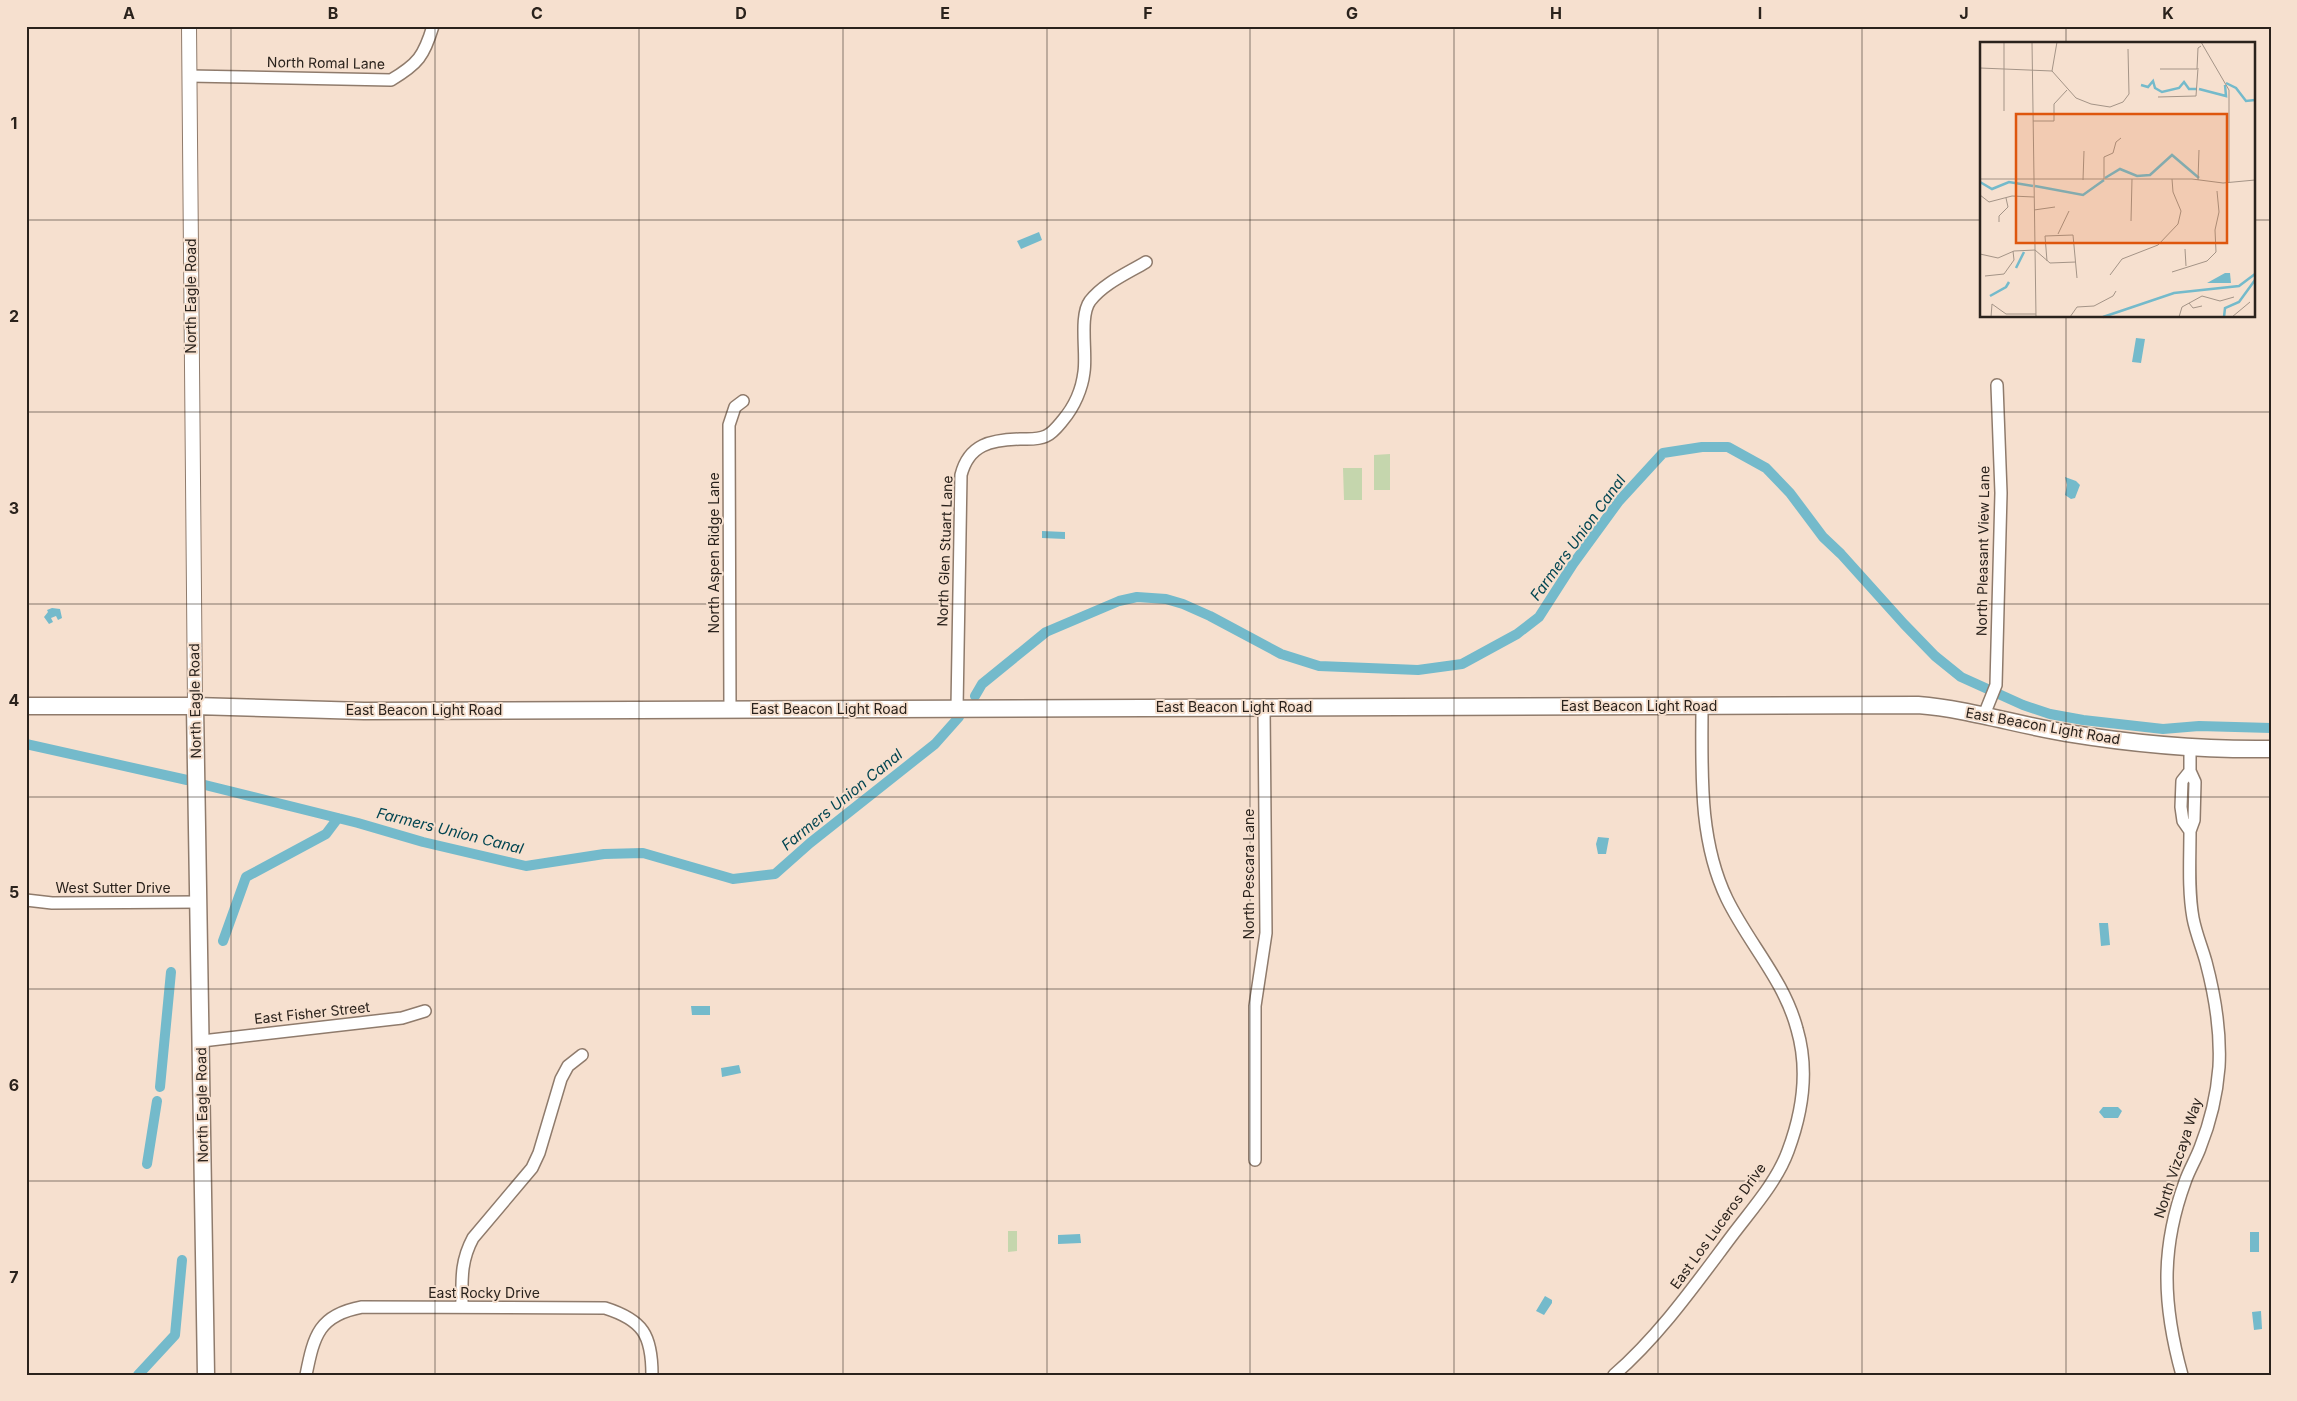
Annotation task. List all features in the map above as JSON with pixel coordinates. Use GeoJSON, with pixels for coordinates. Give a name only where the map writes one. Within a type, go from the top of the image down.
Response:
{"type":"FeatureCollection","features":[{"type":"Feature","properties":{"kind":"main road","name":"East Beacon Light Road"},"geometry":{"type":"LineString","coordinates":[[26,706],[195,706],[364,711],[1702,705],[1918,706],[1984,715],[2066,733],[2124,741],[2190,747],[2271,749]]}},
{"type":"Feature","properties":{"kind":"main road","name":"North Eagle Road"},"geometry":{"type":"LineString","coordinates":[[195,706],[206,1375]]}},
{"type":"Feature","properties":{"kind":"street","name":"North Eagle Road"},"geometry":{"type":"LineString","coordinates":[[189,26],[195,706]]}},
{"type":"Feature","properties":{"kind":"street","name":"North Romal Lane"},"geometry":{"type":"LineString","coordinates":[[189,76],[391,80],[412,67],[427,48],[433,26]]}},
{"type":"Feature","properties":{"kind":"street","name":"North Glen Stuart Lane"},"geometry":{"type":"LineString","coordinates":[[957,708],[961,474],[964,462],[971,453],[993,442],[1035,439],[1046,436],[1063,420],[1081,388],[1084,372],[1085,318],[1089,302],[1103,288],[1146,262]]}},
{"type":"Feature","properties":{"kind":"street","name":"North Pleasant View Lane"},"geometry":{"type":"LineString","coordinates":[[1984,715],[1994,690],[2001,493],[1997,385]]}},
{"type":"Feature","properties":{"kind":"street","name":"North Aspen Ridge Lane"},"geometry":{"type":"LineString","coordinates":[[730,709],[729,425],[734,407],[743,401]]}},
{"type":"Feature","properties":{"kind":"street","name":"East Los Luceros Drive"},"geometry":{"type":"LineString","coordinates":[[1614,1375],[1654,1336],[1766,1191],[1788,1153],[1800,1115],[1804,1057],[1790,1004],[1777,979],[1741,925],[1727,898],[1710,849],[1703,789],[1702,705]]}},
{"type":"Feature","properties":{"kind":"street","name":"North Pescara Lane"},"geometry":{"type":"LineString","coordinates":[[1255,1160],[1255,1006],[1266,933],[1264,707]]}},
{"type":"Feature","properties":{"kind":"street","name":"North Vizcaya Way"},"geometry":{"type":"LineString","coordinates":[[2182,1375],[2172,1338],[2166,1291],[2166,1258],[2176,1208],[2185,1180],[2200,1147],[2211,1111],[2219,1067],[2219,1020],[2206,961],[2193,918],[2190,892],[2190,832],[2183,821],[2181,808],[2182,781],[2190,771],[2190,747]]}},
{"type":"Feature","properties":{"kind":"street","name":"West Sutter Drive"},"geometry":{"type":"LineString","coordinates":[[26,900],[52,903],[199,902]]}},
{"type":"Feature","properties":{"kind":"street","name":"East Fisher Street"},"geometry":{"type":"LineString","coordinates":[[202,1041],[402,1018],[425,1011]]}},
{"type":"Feature","properties":{"kind":"street"},"geometry":{"type":"LineString","coordinates":[[462,1307],[462,1266],[466,1251],[473,1238],[532,1168],[539,1153],[560,1079],[568,1066],[582,1055]]}},
{"type":"Feature","properties":{"kind":"street","name":"East Rocky Drive"},"geometry":{"type":"LineString","coordinates":[[306,1375],[313,1341],[322,1326],[332,1317],[345,1310],[362,1307],[605,1308],[624,1314],[643,1331],[652,1349],[652,1375]]}},
{"type":"Feature","properties":{"kind":"green space"},"geometry":{"type":"Polygon","coordinates":[[[1390,454],[1390,490],[1374,490],[1374,455],[1390,454]]]}},
{"type":"Feature","properties":{"kind":"green space"},"geometry":{"type":"Polygon","coordinates":[[[1343,468],[1362,468],[1362,500],[1344,500],[1343,468]]]}},
{"type":"Feature","properties":{"kind":"green space"},"geometry":{"type":"Polygon","coordinates":[[[1008,1231],[1017,1231],[1017,1251],[1008,1252],[1008,1231]]]}},
{"type":"Feature","properties":{"kind":"water"},"geometry":{"type":"Polygon","coordinates":[[[1039,232],[1042,240],[1021,249],[1017,241],[1039,232]]]}},
{"type":"Feature","properties":{"kind":"water"},"geometry":{"type":"Polygon","coordinates":[[[2136,338],[2145,339],[2141,363],[2132,362],[2136,338]]]}},
{"type":"Feature","properties":{"kind":"water"},"geometry":{"type":"Polygon","coordinates":[[[2065,477],[2076,481],[2080,485],[2075,498],[2071,499],[2065,495],[2067,485],[2065,477]]]}},
{"type":"Feature","properties":{"kind":"water"},"geometry":{"type":"Polygon","coordinates":[[[1042,531],[1065,532],[1065,539],[1042,538],[1042,531]]]}},
{"type":"Feature","properties":{"kind":"water"},"geometry":{"type":"Polygon","coordinates":[[[52,608],[60,609],[62,618],[58,620],[56,616],[51,618],[53,622],[49,624],[44,617],[48,612],[47,610],[52,608]]]}},
{"type":"Feature","properties":{"kind":"water"},"geometry":{"type":"Polygon","coordinates":[[[1598,837],[1609,838],[1606,854],[1598,854],[1596,844],[1598,837]]]}},
{"type":"Feature","properties":{"kind":"water"},"geometry":{"type":"Polygon","coordinates":[[[2099,923],[2108,923],[2110,945],[2101,946],[2099,923]]]}},
{"type":"Feature","properties":{"kind":"water"},"geometry":{"type":"Polygon","coordinates":[[[691,1006],[710,1006],[710,1015],[692,1015],[691,1006]]]}},
{"type":"Feature","properties":{"kind":"water"},"geometry":{"type":"Polygon","coordinates":[[[739,1065],[741,1073],[722,1077],[721,1068],[739,1065]]]}},
{"type":"Feature","properties":{"kind":"water"},"geometry":{"type":"Polygon","coordinates":[[[2103,1107],[2118,1107],[2122,1111],[2118,1118],[2104,1118],[2099,1112],[2103,1107]]]}},
{"type":"Feature","properties":{"kind":"water"},"geometry":{"type":"Polygon","coordinates":[[[2250,1232],[2259,1232],[2259,1252],[2250,1252],[2250,1232]]]}},
{"type":"Feature","properties":{"kind":"water"},"geometry":{"type":"Polygon","coordinates":[[[1080,1234],[1081,1243],[1058,1244],[1058,1235],[1080,1234]]]}},
{"type":"Feature","properties":{"kind":"water"},"geometry":{"type":"Polygon","coordinates":[[[1545,1296],[1552,1300],[1552,1303],[1544,1315],[1536,1311],[1545,1296]]]}},
{"type":"Feature","properties":{"kind":"water"},"geometry":{"type":"Polygon","coordinates":[[[2261,1311],[2262,1329],[2254,1330],[2252,1312],[2261,1311]]]}},
{"type":"Feature","properties":{"kind":"waterway","name":"Farmers Union Canal"},"geometry":{"type":"LineString","coordinates":[[975,696],[982,684],[1046,632],[1119,601],[1137,597],[1166,599],[1183,604],[1210,616],[1281,654],[1319,666],[1418,670],[1462,664],[1517,634],[1539,617],[1573,564],[1619,501],[1663,453],[1702,447],[1728,447],[1766,468],[1790,493],[1823,537],[1841,554],[1904,624],[1935,656],[1961,677],[2023,705],[2050,714],[2083,720],[2163,729],[2199,726],[2271,728]]}},
{"type":"Feature","properties":{"kind":"waterway","name":"Farmers Union Canal"},"geometry":{"type":"LineString","coordinates":[[205,785],[358,823],[423,842],[526,866],[604,854],[643,853],[733,879],[775,874],[810,843],[935,744],[959,717]]}},
{"type":"Feature","properties":{"kind":"waterway","name":"Farmers Union Canal"},"geometry":{"type":"LineString","coordinates":[[26,744],[187,780]]}},
{"type":"Feature","properties":{"kind":"waterway"},"geometry":{"type":"LineString","coordinates":[[223,941],[246,877],[326,834],[338,818]]}},
{"type":"Feature","properties":{"kind":"waterway"},"geometry":{"type":"LineString","coordinates":[[160,1087],[171,972]]}},
{"type":"Feature","properties":{"kind":"waterway"},"geometry":{"type":"LineString","coordinates":[[147,1164],[157,1101]]}},
{"type":"Feature","properties":{"kind":"waterway"},"geometry":{"type":"LineString","coordinates":[[138,1375],[175,1335],[182,1260]]}}]}
